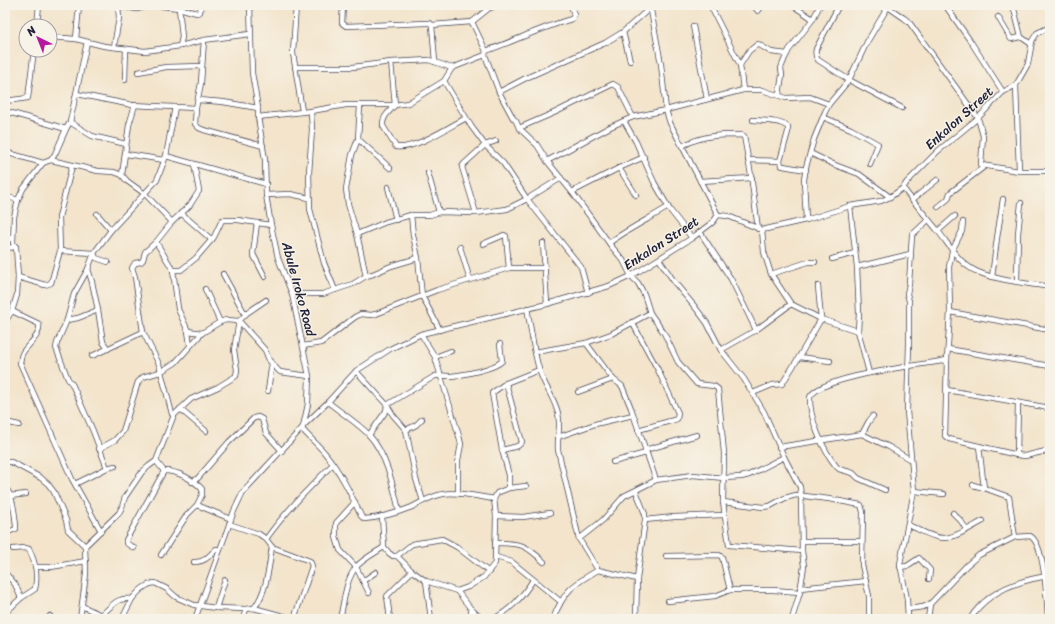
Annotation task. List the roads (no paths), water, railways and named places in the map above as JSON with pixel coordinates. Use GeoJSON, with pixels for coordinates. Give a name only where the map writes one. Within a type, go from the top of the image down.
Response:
{"type":"FeatureCollection","features":[{"type":"Feature","properties":{"kind":"street"},"geometry":{"type":"LineString","coordinates":[[38,18],[39,5]]}},
{"type":"Feature","properties":{"kind":"street"},"geometry":{"type":"LineString","coordinates":[[76,39],[79,5]]}},
{"type":"Feature","properties":{"kind":"street"},"geometry":{"type":"LineString","coordinates":[[114,47],[119,18],[118,6],[137,9],[152,5],[179,8],[196,13],[200,12],[202,5]]}},
{"type":"Feature","properties":{"kind":"street","name":"Abule Iroko Road"},"geometry":{"type":"LineString","coordinates":[[250,5],[252,73],[263,146],[266,195],[270,225],[278,258],[292,294],[309,376],[308,404],[303,427]]}},
{"type":"Feature","properties":{"kind":"street"},"geometry":{"type":"LineString","coordinates":[[296,5],[293,53],[302,111]]}},
{"type":"Feature","properties":{"kind":"street"},"geometry":{"type":"LineString","coordinates":[[343,5],[342,23],[346,26],[427,23],[432,25],[472,22],[488,9],[496,5]]}},
{"type":"Feature","properties":{"kind":"street"},"geometry":{"type":"LineString","coordinates":[[258,117],[312,111],[346,105],[396,106],[408,103],[444,81],[452,68],[547,26],[572,19],[574,15],[571,5]]}},
{"type":"Feature","properties":{"kind":"street"},"geometry":{"type":"LineString","coordinates":[[710,5],[740,66],[743,90]]}},
{"type":"Feature","properties":{"kind":"street"},"geometry":{"type":"LineString","coordinates":[[753,5],[758,11],[763,5]]}},
{"type":"Feature","properties":{"kind":"street"},"geometry":{"type":"LineString","coordinates":[[792,5],[813,19]]}},
{"type":"Feature","properties":{"kind":"street"},"geometry":{"type":"LineString","coordinates":[[779,95],[782,80],[781,68],[787,54],[813,19],[820,5]]}},
{"type":"Feature","properties":{"kind":"street"},"geometry":{"type":"LineString","coordinates":[[839,5],[815,52],[818,60],[849,80],[902,108]]}},
{"type":"Feature","properties":{"kind":"street"},"geometry":{"type":"LineString","coordinates":[[945,5],[1003,92]]}},
{"type":"Feature","properties":{"kind":"street"},"geometry":{"type":"LineString","coordinates":[[1013,5],[1021,37],[1032,44]]}},
{"type":"Feature","properties":{"kind":"street"},"geometry":{"type":"LineString","coordinates":[[499,92],[526,78],[605,44],[623,32],[650,6]]}},
{"type":"Feature","properties":{"kind":"street"},"geometry":{"type":"LineString","coordinates":[[650,6],[661,64],[666,110],[670,122],[718,215],[728,216],[760,229]]}},
{"type":"Feature","properties":{"kind":"street"},"geometry":{"type":"LineString","coordinates":[[806,220],[804,185],[806,170],[810,153],[823,117],[830,104],[849,80],[867,42],[888,6],[909,22],[978,118],[981,125],[983,141],[981,166],[1019,171],[1050,171]]}},
{"type":"Feature","properties":{"kind":"street"},"geometry":{"type":"LineString","coordinates":[[179,8],[182,37],[180,46]]}},
{"type":"Feature","properties":{"kind":"street"},"geometry":{"type":"LineString","coordinates":[[998,17],[1012,39],[1021,37]]}},
{"type":"Feature","properties":{"kind":"street"},"geometry":{"type":"LineString","coordinates":[[472,22],[486,53],[499,92],[519,128],[537,144],[547,161],[572,192],[609,244],[623,260],[631,276],[638,283],[644,294],[650,313],[664,334],[678,362],[694,382],[697,384],[714,386],[718,389],[724,453],[723,502],[729,545],[802,551]]}},
{"type":"Feature","properties":{"kind":"street"},"geometry":{"type":"LineString","coordinates":[[432,25],[435,62]]}},
{"type":"Feature","properties":{"kind":"street"},"geometry":{"type":"LineString","coordinates":[[693,26],[707,99]]}},
{"type":"Feature","properties":{"kind":"street"},"geometry":{"type":"LineString","coordinates":[[1019,171],[1016,85],[1028,64],[1032,41],[1037,33],[1050,27]]}},
{"type":"Feature","properties":{"kind":"street"},"geometry":{"type":"LineString","coordinates":[[623,32],[630,61]]}},
{"type":"Feature","properties":{"kind":"street"},"geometry":{"type":"LineString","coordinates":[[58,38],[76,39],[126,49],[145,50],[180,46],[204,40],[250,34]]}},
{"type":"Feature","properties":{"kind":"street"},"geometry":{"type":"LineString","coordinates":[[204,40],[201,83],[196,108],[196,124],[199,128],[263,146]]}},
{"type":"Feature","properties":{"kind":"street"},"geometry":{"type":"LineString","coordinates":[[5,322],[12,311],[17,295],[18,277],[16,247],[13,243],[14,217],[18,200],[23,189],[43,163],[51,160],[55,154],[70,122],[88,42]]}},
{"type":"Feature","properties":{"kind":"street"},"geometry":{"type":"LineString","coordinates":[[740,66],[749,51],[758,44],[771,52],[787,54]]}},
{"type":"Feature","properties":{"kind":"street"},"geometry":{"type":"LineString","coordinates":[[125,80],[126,49]]}},
{"type":"Feature","properties":{"kind":"street"},"geometry":{"type":"LineString","coordinates":[[5,101],[26,100],[28,98],[33,58]]}},
{"type":"Feature","properties":{"kind":"street"},"geometry":{"type":"LineString","coordinates":[[295,67],[353,66],[429,60],[452,68]]}},
{"type":"Feature","properties":{"kind":"street"},"geometry":{"type":"LineString","coordinates":[[391,62],[396,106]]}},
{"type":"Feature","properties":{"kind":"street"},"geometry":{"type":"LineString","coordinates":[[138,72],[166,67],[202,66]]}},
{"type":"Feature","properties":{"kind":"street"},"geometry":{"type":"LineString","coordinates":[[444,81],[466,118],[527,199],[581,267],[588,293]]}},
{"type":"Feature","properties":{"kind":"street"},"geometry":{"type":"LineString","coordinates":[[519,128],[613,84],[618,87],[633,117]]}},
{"type":"Feature","properties":{"kind":"street","name":"Enkalon Street"},"geometry":{"type":"LineString","coordinates":[[760,229],[806,220],[850,206],[881,201],[890,197],[903,188],[907,182],[938,151],[978,118],[1003,92],[1016,85]]}},
{"type":"Feature","properties":{"kind":"street"},"geometry":{"type":"LineString","coordinates":[[547,161],[633,117],[743,90],[762,90],[786,98],[810,97],[830,104]]}},
{"type":"Feature","properties":{"kind":"street"},"geometry":{"type":"LineString","coordinates":[[77,94],[135,105],[196,108]]}},
{"type":"Feature","properties":{"kind":"street"},"geometry":{"type":"LineString","coordinates":[[198,100],[223,102],[258,108]]}},
{"type":"Feature","properties":{"kind":"street"},"geometry":{"type":"LineString","coordinates":[[122,175],[129,125],[135,105]]}},
{"type":"Feature","properties":{"kind":"street"},"geometry":{"type":"LineString","coordinates":[[360,106],[358,139],[352,156],[346,189],[348,204],[357,234],[366,276]]}},
{"type":"Feature","properties":{"kind":"street"},"geometry":{"type":"LineString","coordinates":[[396,106],[382,122],[396,147],[399,148],[420,143],[466,118]]}},
{"type":"Feature","properties":{"kind":"street"},"geometry":{"type":"LineString","coordinates":[[107,468],[93,431],[68,379],[56,348],[67,320],[74,294],[94,253],[112,230],[157,180],[165,158],[175,107]]}},
{"type":"Feature","properties":{"kind":"street"},"geometry":{"type":"LineString","coordinates":[[5,111],[66,129]]}},
{"type":"Feature","properties":{"kind":"street"},"geometry":{"type":"LineString","coordinates":[[312,111],[309,167],[310,209],[324,263],[335,290]]}},
{"type":"Feature","properties":{"kind":"street"},"geometry":{"type":"LineString","coordinates":[[823,117],[851,129],[878,144],[870,164]]}},
{"type":"Feature","properties":{"kind":"street"},"geometry":{"type":"LineString","coordinates":[[753,120],[774,122],[788,127],[780,161],[781,165],[806,170]]}},
{"type":"Feature","properties":{"kind":"street"},"geometry":{"type":"LineString","coordinates":[[624,121],[644,157],[654,182],[668,207],[692,238]]}},
{"type":"Feature","properties":{"kind":"street"},"geometry":{"type":"LineString","coordinates":[[70,122],[92,136],[126,144]]}},
{"type":"Feature","properties":{"kind":"street"},"geometry":{"type":"LineString","coordinates":[[682,146],[696,139],[709,136],[744,136],[764,252],[771,274],[791,304],[821,319],[858,331]]}},
{"type":"Feature","properties":{"kind":"street"},"geometry":{"type":"LineString","coordinates":[[358,139],[390,168]]}},
{"type":"Feature","properties":{"kind":"street"},"geometry":{"type":"LineString","coordinates":[[476,213],[462,167],[486,145],[496,141]]}},
{"type":"Feature","properties":{"kind":"street"},"geometry":{"type":"LineString","coordinates":[[5,152],[43,163]]}},
{"type":"Feature","properties":{"kind":"street"},"geometry":{"type":"LineString","coordinates":[[810,153],[859,174],[890,197]]}},
{"type":"Feature","properties":{"kind":"street"},"geometry":{"type":"LineString","coordinates":[[126,154],[165,158],[194,164],[266,184]]}},
{"type":"Feature","properties":{"kind":"street"},"geometry":{"type":"LineString","coordinates":[[572,192],[644,157]]}},
{"type":"Feature","properties":{"kind":"street"},"geometry":{"type":"LineString","coordinates":[[51,160],[72,166],[98,171],[114,172],[122,175],[127,181],[145,194],[172,222]]}},
{"type":"Feature","properties":{"kind":"street"},"geometry":{"type":"LineString","coordinates":[[748,160],[780,161]]}},
{"type":"Feature","properties":{"kind":"street"},"geometry":{"type":"LineString","coordinates":[[174,415],[172,414],[159,364],[143,332],[135,276],[132,268],[135,264],[143,260],[145,252],[156,242],[172,222],[190,205],[199,191],[194,164]]}},
{"type":"Feature","properties":{"kind":"street"},"geometry":{"type":"LineString","coordinates":[[18,277],[47,285],[51,283],[60,251],[59,217],[72,166]]}},
{"type":"Feature","properties":{"kind":"street"},"geometry":{"type":"LineString","coordinates":[[938,207],[948,199],[950,193],[985,166]]}},
{"type":"Feature","properties":{"kind":"street"},"geometry":{"type":"LineString","coordinates":[[619,168],[636,195]]}},
{"type":"Feature","properties":{"kind":"street"},"geometry":{"type":"LineString","coordinates":[[428,173],[439,212]]}},
{"type":"Feature","properties":{"kind":"street"},"geometry":{"type":"LineString","coordinates":[[357,234],[386,222],[411,215],[430,215],[439,212],[476,213],[507,209],[527,199],[561,178]]}},
{"type":"Feature","properties":{"kind":"street"},"geometry":{"type":"LineString","coordinates":[[700,181],[752,178]]}},
{"type":"Feature","properties":{"kind":"street"},"geometry":{"type":"LineString","coordinates":[[912,200],[937,180]]}},
{"type":"Feature","properties":{"kind":"street"},"geometry":{"type":"LineString","coordinates":[[388,187],[396,220]]}},
{"type":"Feature","properties":{"kind":"street"},"geometry":{"type":"LineString","coordinates":[[903,188],[938,231],[952,252],[975,270],[992,277],[1050,286]]}},
{"type":"Feature","properties":{"kind":"street"},"geometry":{"type":"LineString","coordinates":[[266,195],[290,194],[309,198]]}},
{"type":"Feature","properties":{"kind":"street"},"geometry":{"type":"LineString","coordinates":[[5,196],[18,200]]}},
{"type":"Feature","properties":{"kind":"street"},"geometry":{"type":"LineString","coordinates":[[992,277],[996,238],[1003,199]]}},
{"type":"Feature","properties":{"kind":"street"},"geometry":{"type":"LineString","coordinates":[[1017,281],[1018,234],[1021,203]]}},
{"type":"Feature","properties":{"kind":"street"},"geometry":{"type":"LineString","coordinates":[[850,206],[857,267],[859,313],[858,331],[869,373]]}},
{"type":"Feature","properties":{"kind":"street"},"geometry":{"type":"LineString","coordinates":[[609,244],[632,228],[668,207]]}},
{"type":"Feature","properties":{"kind":"street"},"geometry":{"type":"LineString","coordinates":[[181,213],[212,240]]}},
{"type":"Feature","properties":{"kind":"street"},"geometry":{"type":"LineString","coordinates":[[97,214],[112,230]]}},
{"type":"Feature","properties":{"kind":"street"},"geometry":{"type":"LineString","coordinates":[[411,215],[422,296],[440,330]]}},
{"type":"Feature","properties":{"kind":"street","name":"Enkalon Street"},"geometry":{"type":"LineString","coordinates":[[303,427],[356,371],[390,349],[421,334],[547,304],[609,286],[631,276],[692,238],[713,222],[718,215]]}},
{"type":"Feature","properties":{"kind":"street"},"geometry":{"type":"LineString","coordinates":[[938,231],[955,216]]}},
{"type":"Feature","properties":{"kind":"street"},"geometry":{"type":"LineString","coordinates":[[173,270],[178,271],[187,266],[212,240],[222,220],[238,220],[270,225]]}},
{"type":"Feature","properties":{"kind":"street"},"geometry":{"type":"LineString","coordinates":[[908,619],[908,609],[900,567],[914,491],[907,411],[909,301],[907,294],[912,235],[928,220]]}},
{"type":"Feature","properties":{"kind":"street"},"geometry":{"type":"LineString","coordinates":[[963,222],[962,231],[952,252],[949,267],[950,312],[947,360],[946,438],[1017,456],[1025,456],[1050,450]]}},
{"type":"Feature","properties":{"kind":"street"},"geometry":{"type":"LineString","coordinates":[[258,223],[253,254],[265,277]]}},
{"type":"Feature","properties":{"kind":"street"},"geometry":{"type":"LineString","coordinates":[[700,232],[731,279],[756,330]]}},
{"type":"Feature","properties":{"kind":"street"},"geometry":{"type":"LineString","coordinates":[[483,244],[504,235],[506,236],[509,268]]}},
{"type":"Feature","properties":{"kind":"street"},"geometry":{"type":"LineString","coordinates":[[156,242],[173,270],[178,310],[188,331],[190,345]]}},
{"type":"Feature","properties":{"kind":"street"},"geometry":{"type":"LineString","coordinates":[[543,244],[547,304]]}},
{"type":"Feature","properties":{"kind":"street"},"geometry":{"type":"LineString","coordinates":[[5,248],[16,247]]}},
{"type":"Feature","properties":{"kind":"street"},"geometry":{"type":"LineString","coordinates":[[460,247],[470,280]]}},
{"type":"Feature","properties":{"kind":"street"},"geometry":{"type":"LineString","coordinates":[[60,251],[94,253]]}},
{"type":"Feature","properties":{"kind":"street"},"geometry":{"type":"LineString","coordinates":[[94,253],[96,258],[108,262]]}},
{"type":"Feature","properties":{"kind":"street"},"geometry":{"type":"LineString","coordinates":[[832,259],[855,253]]}},
{"type":"Feature","properties":{"kind":"street"},"geometry":{"type":"LineString","coordinates":[[857,267],[910,254]]}},
{"type":"Feature","properties":{"kind":"street"},"geometry":{"type":"LineString","coordinates":[[292,294],[323,294],[353,284],[366,276],[391,266],[418,258]]}},
{"type":"Feature","properties":{"kind":"street"},"geometry":{"type":"LineString","coordinates":[[659,259],[675,283],[695,307],[721,350],[753,393],[764,412],[779,447],[800,488],[802,551],[804,566],[800,590],[792,619]]}},
{"type":"Feature","properties":{"kind":"street"},"geometry":{"type":"LineString","coordinates":[[771,274],[803,263],[815,262]]}},
{"type":"Feature","properties":{"kind":"street"},"geometry":{"type":"LineString","coordinates":[[88,268],[98,310],[103,342],[108,349]]}},
{"type":"Feature","properties":{"kind":"street"},"geometry":{"type":"LineString","coordinates":[[303,346],[321,343],[361,314],[376,314],[422,296],[509,268],[545,268]]}},
{"type":"Feature","properties":{"kind":"street"},"geometry":{"type":"LineString","coordinates":[[223,274],[245,314]]}},
{"type":"Feature","properties":{"kind":"street"},"geometry":{"type":"LineString","coordinates":[[753,393],[772,385],[782,384],[799,357],[821,319],[818,286]]}},
{"type":"Feature","properties":{"kind":"street"},"geometry":{"type":"LineString","coordinates":[[205,289],[220,322]]}},
{"type":"Feature","properties":{"kind":"street"},"geometry":{"type":"LineString","coordinates":[[85,546],[119,513],[125,497],[142,472],[156,462],[174,415],[191,399],[218,387],[236,376],[237,370],[234,350],[238,321],[245,314],[266,300]]}},
{"type":"Feature","properties":{"kind":"street"},"geometry":{"type":"LineString","coordinates":[[721,350],[756,330],[791,304]]}},
{"type":"Feature","properties":{"kind":"street"},"geometry":{"type":"LineString","coordinates":[[527,308],[539,370],[558,413],[560,424],[558,450],[579,539],[598,570]]}},
{"type":"Feature","properties":{"kind":"street"},"geometry":{"type":"LineString","coordinates":[[67,320],[78,318],[98,310]]}},
{"type":"Feature","properties":{"kind":"street"},"geometry":{"type":"LineString","coordinates":[[12,311],[39,324],[39,330],[34,340],[21,355],[20,363],[75,484],[101,531]]}},
{"type":"Feature","properties":{"kind":"street"},"geometry":{"type":"LineString","coordinates":[[950,312],[1050,330]]}},
{"type":"Feature","properties":{"kind":"street"},"geometry":{"type":"LineString","coordinates":[[535,352],[586,343],[611,334],[650,313]]}},
{"type":"Feature","properties":{"kind":"street"},"geometry":{"type":"LineString","coordinates":[[99,449],[115,440],[123,431],[133,396],[140,379],[160,372],[175,363],[202,333],[220,322],[226,320],[238,321],[265,350],[272,364],[280,372],[309,376]]}},
{"type":"Feature","properties":{"kind":"street"},"geometry":{"type":"LineString","coordinates":[[632,322],[658,370],[678,413],[677,419],[638,430]]}},
{"type":"Feature","properties":{"kind":"street"},"geometry":{"type":"LineString","coordinates":[[188,331],[202,333]]}},
{"type":"Feature","properties":{"kind":"street"},"geometry":{"type":"LineString","coordinates":[[92,356],[143,332]]}},
{"type":"Feature","properties":{"kind":"street"},"geometry":{"type":"LineString","coordinates":[[421,334],[435,357],[449,399],[461,444],[458,460],[458,493]]}},
{"type":"Feature","properties":{"kind":"street"},"geometry":{"type":"LineString","coordinates":[[586,343],[613,379],[622,386],[656,480]]}},
{"type":"Feature","properties":{"kind":"street"},"geometry":{"type":"LineString","coordinates":[[369,434],[386,411],[387,405],[435,376],[452,376],[499,364],[502,361],[500,344]]}},
{"type":"Feature","properties":{"kind":"street"},"geometry":{"type":"LineString","coordinates":[[948,350],[1050,366]]}},
{"type":"Feature","properties":{"kind":"street"},"geometry":{"type":"LineString","coordinates":[[435,357],[451,351]]}},
{"type":"Feature","properties":{"kind":"street"},"geometry":{"type":"LineString","coordinates":[[799,357],[830,361]]}},
{"type":"Feature","properties":{"kind":"street"},"geometry":{"type":"LineString","coordinates":[[885,490],[858,478],[853,472],[839,469],[833,463],[813,421],[810,403],[812,394],[827,385],[869,373],[947,360]]}},
{"type":"Feature","properties":{"kind":"street"},"geometry":{"type":"LineString","coordinates":[[268,391],[272,364]]}},
{"type":"Feature","properties":{"kind":"street"},"geometry":{"type":"LineString","coordinates":[[509,488],[509,474],[502,450],[492,394],[506,383],[539,370]]}},
{"type":"Feature","properties":{"kind":"street"},"geometry":{"type":"LineString","coordinates":[[356,371],[387,405],[393,415],[406,430],[416,479],[423,501]]}},
{"type":"Feature","properties":{"kind":"street"},"geometry":{"type":"LineString","coordinates":[[578,392],[613,379]]}},
{"type":"Feature","properties":{"kind":"street"},"geometry":{"type":"LineString","coordinates":[[502,450],[518,446],[522,442],[506,383]]}},
{"type":"Feature","properties":{"kind":"street"},"geometry":{"type":"LineString","coordinates":[[947,390],[1050,408]]}},
{"type":"Feature","properties":{"kind":"street"},"geometry":{"type":"LineString","coordinates":[[328,402],[369,434],[377,446],[385,463],[394,490],[399,512]]}},
{"type":"Feature","properties":{"kind":"street"},"geometry":{"type":"LineString","coordinates":[[1017,456],[1018,403]]}},
{"type":"Feature","properties":{"kind":"street"},"geometry":{"type":"LineString","coordinates":[[180,409],[206,431]]}},
{"type":"Feature","properties":{"kind":"street"},"geometry":{"type":"LineString","coordinates":[[558,437],[596,424],[633,415]]}},
{"type":"Feature","properties":{"kind":"street"},"geometry":{"type":"LineString","coordinates":[[862,434],[873,416]]}},
{"type":"Feature","properties":{"kind":"street"},"geometry":{"type":"LineString","coordinates":[[192,482],[198,478],[229,442],[254,418],[258,417],[262,419],[266,433],[282,451]]}},
{"type":"Feature","properties":{"kind":"street"},"geometry":{"type":"LineString","coordinates":[[406,430],[416,425],[422,419]]}},
{"type":"Feature","properties":{"kind":"street"},"geometry":{"type":"LineString","coordinates":[[5,422],[19,426]]}},
{"type":"Feature","properties":{"kind":"street"},"geometry":{"type":"LineString","coordinates":[[195,619],[230,521],[243,492],[303,427],[325,452],[333,464],[344,481],[361,516],[364,519],[399,512],[431,497],[443,494],[458,493],[494,499]]}},
{"type":"Feature","properties":{"kind":"street"},"geometry":{"type":"LineString","coordinates":[[779,447],[862,434],[911,460]]}},
{"type":"Feature","properties":{"kind":"street"},"geometry":{"type":"LineString","coordinates":[[613,462],[697,435]]}},
{"type":"Feature","properties":{"kind":"street"},"geometry":{"type":"LineString","coordinates":[[979,446],[984,488]]}},
{"type":"Feature","properties":{"kind":"street"},"geometry":{"type":"LineString","coordinates":[[579,539],[603,520],[624,496],[656,480],[693,475],[724,478],[749,475],[784,457]]}},
{"type":"Feature","properties":{"kind":"street"},"geometry":{"type":"LineString","coordinates":[[5,462],[11,462],[17,465],[41,478],[48,484],[54,492],[66,520],[68,530],[85,546],[86,561],[80,619]]}},
{"type":"Feature","properties":{"kind":"street"},"geometry":{"type":"LineString","coordinates":[[156,462],[164,471],[180,475],[199,486]]}},
{"type":"Feature","properties":{"kind":"street"},"geometry":{"type":"LineString","coordinates":[[266,539],[282,517],[305,491],[333,464]]}},
{"type":"Feature","properties":{"kind":"street"},"geometry":{"type":"LineString","coordinates":[[75,484],[107,468],[115,466]]}},
{"type":"Feature","properties":{"kind":"street"},"geometry":{"type":"LineString","coordinates":[[134,548],[126,543],[126,540],[164,471]]}},
{"type":"Feature","properties":{"kind":"street"},"geometry":{"type":"LineString","coordinates":[[161,555],[186,515],[197,505],[202,495],[202,489],[199,486],[198,478]]}},
{"type":"Feature","properties":{"kind":"street"},"geometry":{"type":"LineString","coordinates":[[973,485],[1009,497],[1015,537]]}},
{"type":"Feature","properties":{"kind":"street"},"geometry":{"type":"LineString","coordinates":[[457,591],[472,585],[484,577],[494,563],[496,557],[496,516],[494,499],[499,491],[526,486]]}},
{"type":"Feature","properties":{"kind":"street"},"geometry":{"type":"LineString","coordinates":[[5,488],[8,490],[10,496],[16,526],[16,529],[13,531],[5,533]]}},
{"type":"Feature","properties":{"kind":"street"},"geometry":{"type":"LineString","coordinates":[[636,491],[645,514],[637,579],[636,619]]}},
{"type":"Feature","properties":{"kind":"street"},"geometry":{"type":"LineString","coordinates":[[914,491],[944,494]]}},
{"type":"Feature","properties":{"kind":"street"},"geometry":{"type":"LineString","coordinates":[[10,496],[26,494]]}},
{"type":"Feature","properties":{"kind":"street"},"geometry":{"type":"LineString","coordinates":[[723,502],[763,507],[770,506],[790,497],[801,496],[862,505],[864,512],[862,565],[869,596],[869,619]]}},
{"type":"Feature","properties":{"kind":"street"},"geometry":{"type":"LineString","coordinates":[[355,502],[336,523],[336,537],[340,550],[356,567],[369,593]]}},
{"type":"Feature","properties":{"kind":"street"},"geometry":{"type":"LineString","coordinates":[[122,619],[138,592],[148,585],[155,583],[167,589],[176,597],[200,606],[216,608],[254,608],[284,618],[294,619],[312,563],[272,547],[266,539],[259,534],[197,505]]}},
{"type":"Feature","properties":{"kind":"street"},"geometry":{"type":"LineString","coordinates":[[496,516],[524,516],[550,513]]}},
{"type":"Feature","properties":{"kind":"street"},"geometry":{"type":"LineString","coordinates":[[953,513],[966,529]]}},
{"type":"Feature","properties":{"kind":"street"},"geometry":{"type":"LineString","coordinates":[[645,520],[724,515]]}},
{"type":"Feature","properties":{"kind":"street"},"geometry":{"type":"LineString","coordinates":[[382,516],[384,547],[389,553],[392,556],[397,556],[412,571],[426,581],[457,591],[471,609],[482,619]]}},
{"type":"Feature","properties":{"kind":"street"},"geometry":{"type":"LineString","coordinates":[[908,525],[938,538],[944,538],[983,521]]}},
{"type":"Feature","properties":{"kind":"street"},"geometry":{"type":"LineString","coordinates":[[908,609],[923,607],[930,604],[973,560],[1015,537],[1030,536],[1035,540],[1047,576],[1048,619]]}},
{"type":"Feature","properties":{"kind":"street"},"geometry":{"type":"LineString","coordinates":[[397,556],[412,544],[442,539],[457,548],[489,572]]}},
{"type":"Feature","properties":{"kind":"street"},"geometry":{"type":"LineString","coordinates":[[802,541],[862,541]]}},
{"type":"Feature","properties":{"kind":"street"},"geometry":{"type":"LineString","coordinates":[[495,543],[515,543],[526,547],[544,562]]}},
{"type":"Feature","properties":{"kind":"street"},"geometry":{"type":"LineString","coordinates":[[254,608],[260,601],[272,547]]}},
{"type":"Feature","properties":{"kind":"street"},"geometry":{"type":"LineString","coordinates":[[340,619],[350,577],[356,567],[384,547]]}},
{"type":"Feature","properties":{"kind":"street"},"geometry":{"type":"LineString","coordinates":[[5,613],[21,598],[35,589],[36,585],[36,567],[29,549],[13,549]]}},
{"type":"Feature","properties":{"kind":"street"},"geometry":{"type":"LineString","coordinates":[[194,562],[199,562],[209,557],[216,549],[220,550]]}},
{"type":"Feature","properties":{"kind":"street"},"geometry":{"type":"LineString","coordinates":[[666,556],[722,557],[730,590]]}},
{"type":"Feature","properties":{"kind":"street"},"geometry":{"type":"LineString","coordinates":[[496,557],[512,562],[560,601]]}},
{"type":"Feature","properties":{"kind":"street"},"geometry":{"type":"LineString","coordinates":[[900,567],[907,566],[919,558],[930,570],[929,579]]}},
{"type":"Feature","properties":{"kind":"street"},"geometry":{"type":"LineString","coordinates":[[36,567],[86,561]]}},
{"type":"Feature","properties":{"kind":"street"},"geometry":{"type":"LineString","coordinates":[[553,619],[560,601],[568,590],[579,580],[598,570],[637,579]]}},
{"type":"Feature","properties":{"kind":"street"},"geometry":{"type":"LineString","coordinates":[[390,619],[387,596],[412,571]]}},
{"type":"Feature","properties":{"kind":"street"},"geometry":{"type":"LineString","coordinates":[[363,581],[376,572]]}},
{"type":"Feature","properties":{"kind":"street"},"geometry":{"type":"LineString","coordinates":[[6,574],[15,584],[21,598]]}},
{"type":"Feature","properties":{"kind":"street"},"geometry":{"type":"LineString","coordinates":[[970,619],[990,596],[1000,590],[1015,583],[1047,576]]}},
{"type":"Feature","properties":{"kind":"street"},"geometry":{"type":"LineString","coordinates":[[216,608],[225,580]]}},
{"type":"Feature","properties":{"kind":"street"},"geometry":{"type":"LineString","coordinates":[[493,619],[510,609],[533,580]]}},
{"type":"Feature","properties":{"kind":"street"},"geometry":{"type":"LineString","coordinates":[[426,581],[431,619]]}},
{"type":"Feature","properties":{"kind":"street"},"geometry":{"type":"LineString","coordinates":[[668,601],[715,596],[730,590],[800,590],[866,581]]}},
{"type":"Feature","properties":{"kind":"street"},"geometry":{"type":"LineString","coordinates":[[82,606],[101,615],[116,602],[126,599],[132,600]]}},
{"type":"Feature","properties":{"kind":"street"},"geometry":{"type":"LineString","coordinates":[[928,619],[930,604]]}},
{"type":"Feature","properties":{"kind":"street"},"geometry":{"type":"LineString","coordinates":[[243,619],[246,609]]}},
{"type":"Feature","properties":{"kind":"street"},"geometry":{"type":"LineString","coordinates":[[471,609],[472,619]]}},
{"type":"Feature","properties":{"kind":"street"},"geometry":{"type":"LineString","coordinates":[[878,619],[903,619]]}}]}
